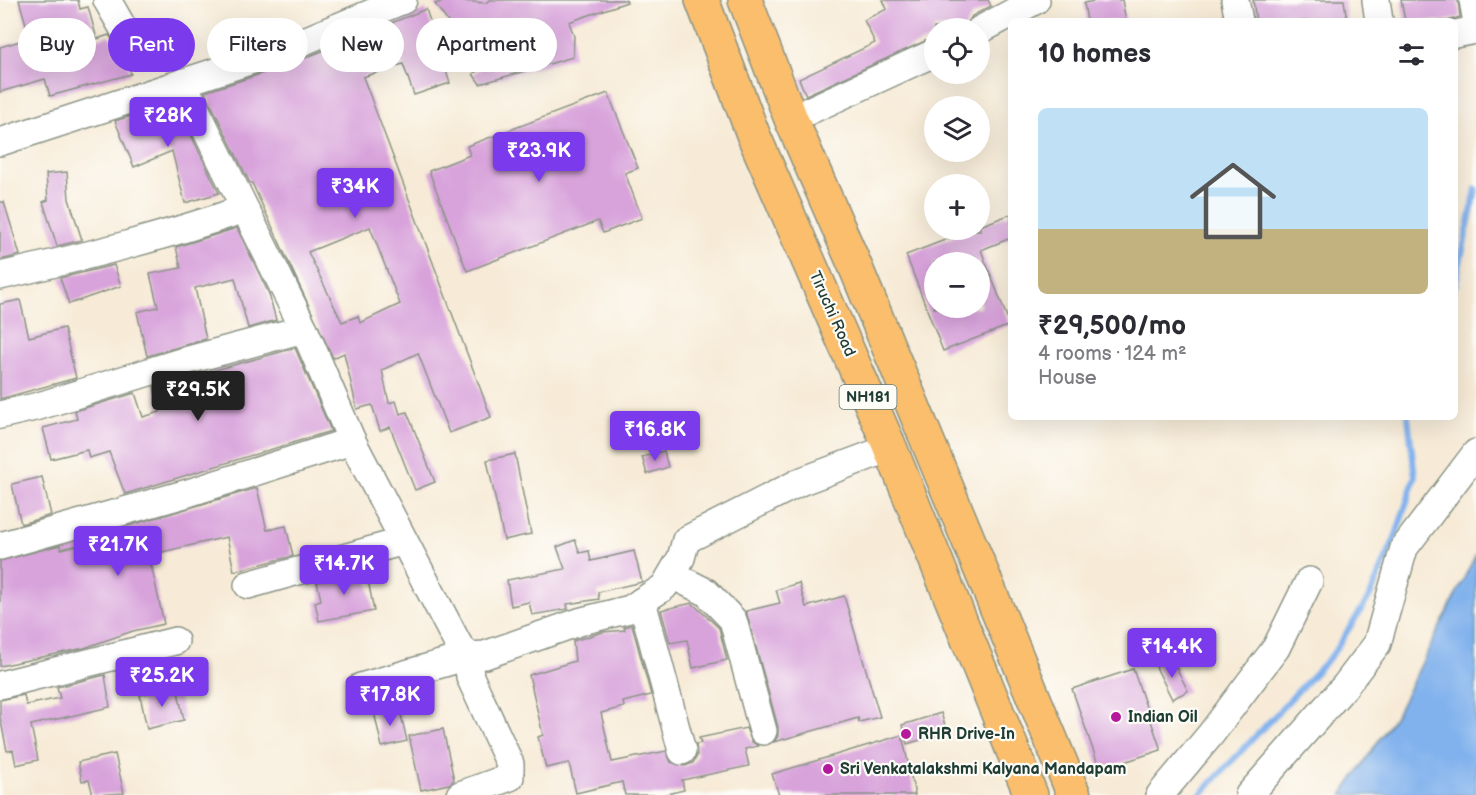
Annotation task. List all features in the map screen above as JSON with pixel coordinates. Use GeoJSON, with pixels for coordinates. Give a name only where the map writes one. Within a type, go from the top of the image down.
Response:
{"type":"FeatureCollection","features":[{"type":"Feature","properties":{"kind":"highway","name":"Tiruchi Road"},"geometry":{"type":"LineString","coordinates":[[702,0],[753,134],[889,445],[1031,795]]}},
{"type":"Feature","properties":{"kind":"highway","name":"NH181"},"geometry":{"type":"LineString","coordinates":[[745,0],[791,119],[853,261],[1074,795]]}},
{"type":"Feature","properties":{"kind":"street"},"geometry":{"type":"LineString","coordinates":[[106,0],[117,18]]}},
{"type":"Feature","properties":{"kind":"street"},"geometry":{"type":"LineString","coordinates":[[0,142],[280,51],[403,0]]}},
{"type":"Feature","properties":{"kind":"street"},"geometry":{"type":"LineString","coordinates":[[990,25],[1036,0]]}},
{"type":"Feature","properties":{"kind":"street"},"geometry":{"type":"LineString","coordinates":[[1236,0],[1239,18]]}},
{"type":"Feature","properties":{"kind":"street"},"geometry":{"type":"LineString","coordinates":[[1376,0],[1379,18]]}},
{"type":"Feature","properties":{"kind":"street"},"geometry":{"type":"LineString","coordinates":[[1473,0],[1476,17]]}},
{"type":"Feature","properties":{"kind":"street"},"geometry":{"type":"LineString","coordinates":[[1458,33],[1476,30]]}},
{"type":"Feature","properties":{"kind":"street"},"geometry":{"type":"LineString","coordinates":[[791,119],[924,58]]}},
{"type":"Feature","properties":{"kind":"street"},"geometry":{"type":"LineString","coordinates":[[183,83],[304,329],[352,441],[458,644],[468,656],[470,677],[510,764],[515,786],[460,795]]}},
{"type":"Feature","properties":{"kind":"street"},"geometry":{"type":"LineString","coordinates":[[0,276],[108,251],[183,230],[244,209]]}},
{"type":"Feature","properties":{"kind":"street"},"geometry":{"type":"LineString","coordinates":[[0,415],[39,406],[181,362],[304,329]]}},
{"type":"Feature","properties":{"kind":"street"},"geometry":{"type":"LineString","coordinates":[[0,546],[188,493],[352,441]]}},
{"type":"Feature","properties":{"kind":"street"},"geometry":{"type":"LineString","coordinates":[[361,687],[468,656],[485,655],[582,621],[630,609],[664,587],[681,558],[686,540],[802,481],[874,454],[889,445]]}},
{"type":"Feature","properties":{"kind":"street"},"geometry":{"type":"LineString","coordinates":[[1249,795],[1344,686],[1377,644],[1404,548],[1476,453]]}},
{"type":"Feature","properties":{"kind":"street"},"geometry":{"type":"LineString","coordinates":[[248,585],[404,541]]}},
{"type":"Feature","properties":{"kind":"street"},"geometry":{"type":"LineString","coordinates":[[672,575],[706,591],[733,620],[763,731]]}},
{"type":"Feature","properties":{"kind":"street"},"geometry":{"type":"LineString","coordinates":[[1160,795],[1211,734],[1276,648],[1309,581]]}},
{"type":"Feature","properties":{"kind":"street"},"geometry":{"type":"LineString","coordinates":[[642,601],[682,751]]}},
{"type":"Feature","properties":{"kind":"street"},"geometry":{"type":"LineString","coordinates":[[0,685],[175,641]]}},
{"type":"Feature","properties":{"kind":"water"},"geometry":{"type":"Polygon","coordinates":[[[1476,554],[1476,795],[1342,795],[1397,713],[1476,554]]]}},
{"type":"Feature","properties":{"kind":"building"},"geometry":{"type":"Polygon","coordinates":[[[19,0],[78,0],[80,9],[88,7],[91,18],[24,18],[19,0]]]}},
{"type":"Feature","properties":{"kind":"building"},"geometry":{"type":"Polygon","coordinates":[[[448,0],[486,3],[489,0],[626,0],[627,2],[569,22],[574,36],[573,57],[557,62],[557,18],[445,18],[435,4],[448,0]]]}},
{"type":"Feature","properties":{"kind":"building"},"geometry":{"type":"Polygon","coordinates":[[[883,0],[988,0],[991,6],[971,18],[924,18],[924,42],[806,95],[799,79],[875,43],[864,20],[887,9],[883,0]]]}},
{"type":"Feature","properties":{"kind":"building"},"geometry":{"type":"Polygon","coordinates":[[[1099,0],[1122,0],[1125,18],[1086,18],[1084,3],[1099,0]]]}},
{"type":"Feature","properties":{"kind":"building"},"geometry":{"type":"Polygon","coordinates":[[[1253,0],[1344,0],[1347,18],[1256,18],[1253,0]]]}},
{"type":"Feature","properties":{"kind":"building"},"geometry":{"type":"Polygon","coordinates":[[[1401,0],[1458,0],[1460,17],[1404,18],[1401,0]]]}},
{"type":"Feature","properties":{"kind":"building"},"geometry":{"type":"Polygon","coordinates":[[[426,9],[429,18],[416,18],[416,72],[446,72],[450,83],[414,95],[404,67],[404,18],[426,9]]]}},
{"type":"Feature","properties":{"kind":"building"},"geometry":{"type":"Polygon","coordinates":[[[96,35],[97,39],[108,35],[108,72],[130,72],[131,74],[50,96],[45,79],[0,92],[0,47],[18,42],[18,72],[96,72],[96,35]]]}},
{"type":"Feature","properties":{"kind":"building"},"geometry":{"type":"Polygon","coordinates":[[[320,52],[320,72],[378,72],[363,77],[491,417],[449,433],[418,353],[382,370],[389,403],[396,401],[400,414],[407,412],[435,482],[415,490],[390,427],[380,431],[372,405],[357,409],[344,353],[333,358],[252,183],[205,92],[267,72],[308,72],[308,57],[320,52]],[[370,227],[308,252],[342,322],[358,316],[360,323],[400,304],[370,227]]]}},
{"type":"Feature","properties":{"kind":"building"},"geometry":{"type":"Polygon","coordinates":[[[476,72],[521,72],[480,84],[473,74],[476,72]]]}},
{"type":"Feature","properties":{"kind":"building"},"geometry":{"type":"Polygon","coordinates":[[[608,93],[638,168],[625,173],[642,218],[603,233],[598,221],[467,271],[429,171],[470,155],[467,146],[608,93]]]}},
{"type":"Feature","properties":{"kind":"building"},"geometry":{"type":"Polygon","coordinates":[[[175,102],[219,193],[185,203],[172,151],[134,167],[115,121],[175,102]]]}},
{"type":"Feature","properties":{"kind":"building"},"geometry":{"type":"Polygon","coordinates":[[[67,172],[69,199],[82,240],[57,246],[43,202],[48,200],[46,174],[67,172]]]}},
{"type":"Feature","properties":{"kind":"building"},"geometry":{"type":"Polygon","coordinates":[[[0,202],[4,202],[20,255],[0,260],[0,202]]]}},
{"type":"Feature","properties":{"kind":"building"},"geometry":{"type":"Polygon","coordinates":[[[1008,215],[1008,239],[981,250],[982,252],[924,252],[924,302],[906,255],[945,240],[990,240],[990,222],[1008,215]]]}},
{"type":"Feature","properties":{"kind":"building"},"geometry":{"type":"Polygon","coordinates":[[[237,228],[269,294],[276,320],[248,328],[235,278],[195,288],[206,339],[147,356],[137,312],[158,307],[150,274],[181,268],[176,247],[237,228]]]}},
{"type":"Feature","properties":{"kind":"building"},"geometry":{"type":"Polygon","coordinates":[[[114,265],[121,286],[69,304],[60,278],[114,265]]]}},
{"type":"Feature","properties":{"kind":"building"},"geometry":{"type":"Polygon","coordinates":[[[990,273],[1008,320],[1008,326],[943,351],[930,318],[990,318],[990,273]]]}},
{"type":"Feature","properties":{"kind":"building"},"geometry":{"type":"Polygon","coordinates":[[[20,300],[29,337],[64,328],[76,378],[0,399],[0,304],[20,300]]]}},
{"type":"Feature","properties":{"kind":"building"},"geometry":{"type":"Polygon","coordinates":[[[295,348],[331,431],[125,494],[109,452],[89,458],[87,450],[51,459],[43,428],[77,419],[75,411],[135,393],[143,417],[160,412],[154,387],[295,348]]]}},
{"type":"Feature","properties":{"kind":"building"},"geometry":{"type":"Polygon","coordinates":[[[664,451],[668,467],[647,474],[642,457],[664,451]]]}},
{"type":"Feature","properties":{"kind":"building"},"geometry":{"type":"Polygon","coordinates":[[[515,454],[531,534],[504,540],[487,460],[515,454]]]}},
{"type":"Feature","properties":{"kind":"building"},"geometry":{"type":"Polygon","coordinates":[[[42,477],[51,515],[21,524],[12,484],[42,477]]]}},
{"type":"Feature","properties":{"kind":"building"},"geometry":{"type":"Polygon","coordinates":[[[257,488],[267,530],[286,526],[293,556],[234,571],[227,537],[149,555],[164,624],[133,631],[84,648],[0,666],[0,561],[60,545],[61,549],[102,540],[101,534],[257,488]]]}},
{"type":"Feature","properties":{"kind":"building"},"geometry":{"type":"Polygon","coordinates":[[[575,540],[580,553],[589,551],[591,561],[634,551],[642,582],[598,592],[599,599],[567,604],[568,609],[532,615],[529,602],[511,606],[507,580],[565,569],[557,547],[575,540]]]}},
{"type":"Feature","properties":{"kind":"building"},"geometry":{"type":"Polygon","coordinates":[[[366,570],[374,611],[319,621],[315,602],[321,600],[317,582],[366,570]]]}},
{"type":"Feature","properties":{"kind":"building"},"geometry":{"type":"Polygon","coordinates":[[[799,583],[806,607],[844,596],[880,717],[859,722],[858,718],[774,742],[778,736],[778,727],[746,611],[780,603],[776,590],[799,583]]]}},
{"type":"Feature","properties":{"kind":"building"},"geometry":{"type":"Polygon","coordinates":[[[692,603],[719,628],[727,660],[693,668],[687,640],[670,643],[661,610],[692,603]]]}},
{"type":"Feature","properties":{"kind":"building"},"geometry":{"type":"Polygon","coordinates":[[[632,625],[651,695],[623,702],[624,707],[601,713],[612,762],[666,751],[671,762],[685,766],[693,763],[697,756],[696,744],[701,743],[699,738],[746,728],[752,742],[758,746],[745,749],[749,766],[682,780],[684,790],[663,795],[625,795],[622,782],[576,793],[569,763],[546,768],[538,737],[543,735],[529,675],[575,661],[573,641],[603,632],[625,630],[624,627],[632,625]]]}},
{"type":"Feature","properties":{"kind":"building"},"geometry":{"type":"Polygon","coordinates":[[[1172,659],[1188,691],[1172,699],[1156,667],[1172,659]]]}},
{"type":"Feature","properties":{"kind":"building"},"geometry":{"type":"Polygon","coordinates":[[[1133,669],[1161,750],[1100,770],[1072,689],[1133,669]]]}},
{"type":"Feature","properties":{"kind":"building"},"geometry":{"type":"Polygon","coordinates":[[[105,675],[110,707],[31,725],[38,760],[16,765],[13,750],[7,751],[0,717],[0,700],[24,695],[26,705],[60,698],[57,687],[105,675]]]}},
{"type":"Feature","properties":{"kind":"building"},"geometry":{"type":"Polygon","coordinates":[[[177,687],[184,720],[147,729],[140,695],[177,687]]]}},
{"type":"Feature","properties":{"kind":"building"},"geometry":{"type":"Polygon","coordinates":[[[399,706],[407,741],[382,747],[374,712],[399,706]]]}},
{"type":"Feature","properties":{"kind":"building"},"geometry":{"type":"Polygon","coordinates":[[[941,713],[947,732],[907,744],[902,725],[941,713]]]}},
{"type":"Feature","properties":{"kind":"building"},"geometry":{"type":"Polygon","coordinates":[[[443,729],[454,780],[449,784],[421,790],[409,736],[443,729]]]}},
{"type":"Feature","properties":{"kind":"building"},"geometry":{"type":"Polygon","coordinates":[[[902,735],[915,795],[779,795],[772,774],[902,735]]]}},
{"type":"Feature","properties":{"kind":"building"},"geometry":{"type":"Polygon","coordinates":[[[115,754],[124,793],[93,795],[89,780],[82,781],[78,762],[115,754]]]}},
{"type":"Feature","properties":{"kind":"waterway"},"geometry":{"type":"LineString","coordinates":[[1458,272],[1476,189]]}},
{"type":"Feature","properties":{"kind":"waterway"},"geometry":{"type":"LineString","coordinates":[[1200,795],[1332,655],[1370,596],[1395,538],[1415,477],[1408,420]]}},
{"type":"Feature","properties":{"kind":"place","name":"Indian Oil"},"geometry":{"type":"Point","coordinates":[1116,717]}},
{"type":"Feature","properties":{"kind":"place","name":"RHR Drive-In"},"geometry":{"type":"Point","coordinates":[906,734]}},
{"type":"Feature","properties":{"kind":"place","name":"Sri Venkatalakshmi Kalyana Mandapam"},"geometry":{"type":"Point","coordinates":[828,769]}}]}
